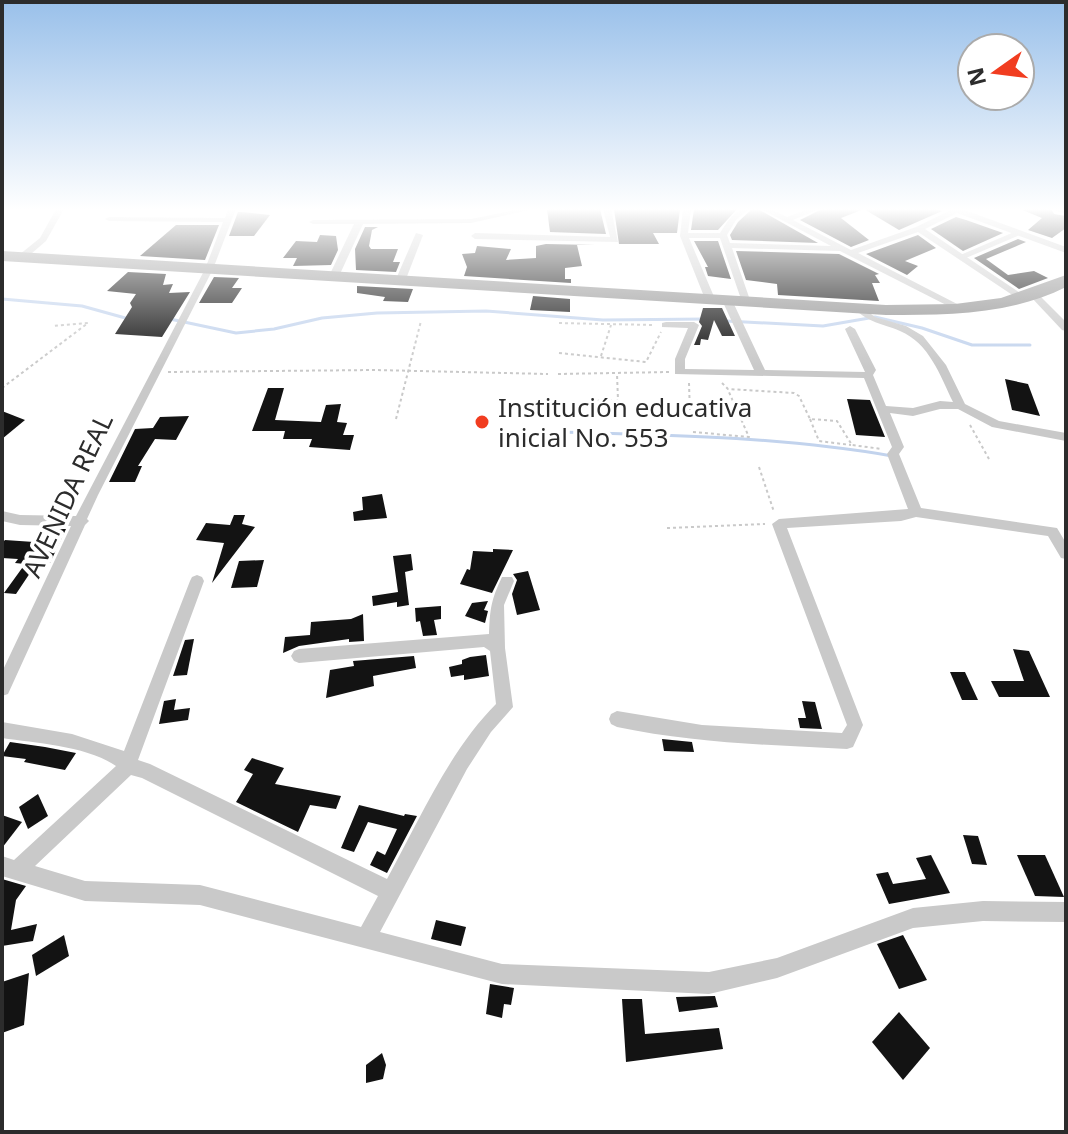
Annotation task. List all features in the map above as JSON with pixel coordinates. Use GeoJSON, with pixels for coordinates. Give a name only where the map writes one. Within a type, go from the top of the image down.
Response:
{"type":"FeatureCollection","features":[{"type":"Feature","properties":{"kind":"highway"},"geometry":{"type":"LineString","coordinates":[[99,262],[745,300],[865,314],[960,309],[1028,297],[1066,280]]}},
{"type":"Feature","properties":{"kind":"street","name":"AVENIDA REAL"},"geometry":{"type":"LineString","coordinates":[[2,689],[180,320],[212,262]]}},
{"type":"Feature","properties":{"kind":"street"},"geometry":{"type":"LineString","coordinates":[[335,274],[341,262]]}},
{"type":"Feature","properties":{"kind":"street"},"geometry":{"type":"LineString","coordinates":[[401,279],[408,262]]}},
{"type":"Feature","properties":{"kind":"street"},"geometry":{"type":"LineString","coordinates":[[698,262],[718,299],[738,322],[761,374]]}},
{"type":"Feature","properties":{"kind":"street"},"geometry":{"type":"LineString","coordinates":[[733,262],[745,300]]}},
{"type":"Feature","properties":{"kind":"street"},"geometry":{"type":"LineString","coordinates":[[867,262],[960,309]]}},
{"type":"Feature","properties":{"kind":"street"},"geometry":{"type":"LineString","coordinates":[[970,262],[1028,297],[1066,328]]}},
{"type":"Feature","properties":{"kind":"street"},"geometry":{"type":"LineString","coordinates":[[865,314],[881,325],[899,327],[921,340],[933,352],[960,406]]}},
{"type":"Feature","properties":{"kind":"street"},"geometry":{"type":"LineString","coordinates":[[666,325],[694,325],[680,359],[683,372],[868,375]]}},
{"type":"Feature","properties":{"kind":"street"},"geometry":{"type":"LineString","coordinates":[[850,329],[871,370],[868,375]]}},
{"type":"Feature","properties":{"kind":"street"},"geometry":{"type":"LineString","coordinates":[[868,375],[898,447],[894,455],[916,512]]}},
{"type":"Feature","properties":{"kind":"street"},"geometry":{"type":"LineString","coordinates":[[884,409],[913,412],[940,405],[960,406],[996,424],[1066,437]]}},
{"type":"Feature","properties":{"kind":"street"},"geometry":{"type":"LineString","coordinates":[[617,719],[707,734],[847,741],[855,725],[779,524],[901,516],[916,512],[1052,532],[1066,554]]}},
{"type":"Feature","properties":{"kind":"street"},"geometry":{"type":"LineString","coordinates":[[2,516],[20,520],[82,521]]}},
{"type":"Feature","properties":{"kind":"street"},"geometry":{"type":"LineString","coordinates":[[10,868],[127,767],[197,581]]}},
{"type":"Feature","properties":{"kind":"street"},"geometry":{"type":"LineString","coordinates":[[366,938],[461,763],[485,727],[505,707],[497,648],[497,605],[507,581]]}},
{"type":"Feature","properties":{"kind":"street"},"geometry":{"type":"LineString","coordinates":[[299,656],[487,640],[497,648]]}},
{"type":"Feature","properties":{"kind":"street"},"geometry":{"type":"LineString","coordinates":[[2,730],[56,737],[116,756],[127,767],[144,770],[392,892]]}},
{"type":"Feature","properties":{"kind":"street"},"geometry":{"type":"LineString","coordinates":[[10,868],[85,891],[200,895],[502,974],[709,983],[777,968],[913,918],[983,911],[1066,912]]}},
{"type":"Feature","properties":{"kind":"path"},"geometry":{"type":"LineString","coordinates":[[396,419],[421,321]]}},
{"type":"Feature","properties":{"kind":"path"},"geometry":{"type":"LineString","coordinates":[[2,388],[88,323],[53,326]]}},
{"type":"Feature","properties":{"kind":"path"},"geometry":{"type":"LineString","coordinates":[[559,323],[666,325],[646,362],[559,353]]}},
{"type":"Feature","properties":{"kind":"path"},"geometry":{"type":"LineString","coordinates":[[601,357],[611,325]]}},
{"type":"Feature","properties":{"kind":"path"},"geometry":{"type":"LineString","coordinates":[[155,373],[408,371],[548,374]]}},
{"type":"Feature","properties":{"kind":"path"},"geometry":{"type":"LineString","coordinates":[[558,374],[683,372],[690,414]]}},
{"type":"Feature","properties":{"kind":"path"},"geometry":{"type":"LineString","coordinates":[[591,407],[591,401],[595,399],[618,400],[617,373]]}},
{"type":"Feature","properties":{"kind":"path"},"geometry":{"type":"LineString","coordinates":[[693,432],[749,437],[730,401],[728,389],[713,373]]}},
{"type":"Feature","properties":{"kind":"path"},"geometry":{"type":"LineString","coordinates":[[728,389],[799,396],[819,441],[894,455]]}},
{"type":"Feature","properties":{"kind":"path"},"geometry":{"type":"LineString","coordinates":[[960,406],[989,459]]}},
{"type":"Feature","properties":{"kind":"path"},"geometry":{"type":"LineString","coordinates":[[810,419],[841,423],[845,437],[852,445]]}},
{"type":"Feature","properties":{"kind":"path"},"geometry":{"type":"LineString","coordinates":[[667,528],[779,524],[763,487],[759,467]]}},
{"type":"Feature","properties":{"kind":"building"},"geometry":{"type":"Polygon","coordinates":[[[295,262],[332,262],[331,265],[293,266],[295,262]]]}},
{"type":"Feature","properties":{"kind":"building"},"geometry":{"type":"Polygon","coordinates":[[[356,262],[400,262],[396,272],[356,270],[356,262]]]}},
{"type":"Feature","properties":{"kind":"building"},"geometry":{"type":"Polygon","coordinates":[[[465,262],[581,262],[582,266],[565,268],[565,279],[571,279],[571,283],[464,276],[465,262]]]}},
{"type":"Feature","properties":{"kind":"building"},"geometry":{"type":"Polygon","coordinates":[[[705,262],[725,262],[731,279],[708,276],[705,267],[708,267],[705,262]]]}},
{"type":"Feature","properties":{"kind":"building"},"geometry":{"type":"Polygon","coordinates":[[[740,262],[855,262],[879,274],[875,275],[880,283],[872,283],[879,301],[778,295],[777,284],[746,280],[740,262]]]}},
{"type":"Feature","properties":{"kind":"building"},"geometry":{"type":"Polygon","coordinates":[[[881,262],[907,262],[918,266],[907,275],[881,262]]]}},
{"type":"Feature","properties":{"kind":"building"},"geometry":{"type":"Polygon","coordinates":[[[980,262],[990,262],[1008,275],[1034,271],[1048,278],[1019,289],[980,262]]]}},
{"type":"Feature","properties":{"kind":"building"},"geometry":{"type":"Polygon","coordinates":[[[128,272],[166,274],[163,285],[173,284],[169,293],[190,292],[162,337],[115,334],[132,307],[130,303],[136,294],[107,291],[128,272]]]}},
{"type":"Feature","properties":{"kind":"building"},"geometry":{"type":"Polygon","coordinates":[[[214,277],[239,278],[232,288],[242,288],[232,303],[199,303],[214,277]]]}},
{"type":"Feature","properties":{"kind":"building"},"geometry":{"type":"Polygon","coordinates":[[[357,286],[413,289],[408,302],[383,301],[385,297],[357,293],[357,286]]]}},
{"type":"Feature","properties":{"kind":"building"},"geometry":{"type":"Polygon","coordinates":[[[533,296],[570,299],[570,312],[530,310],[533,296]]]}},
{"type":"Feature","properties":{"kind":"building"},"geometry":{"type":"Polygon","coordinates":[[[703,308],[722,308],[735,336],[722,336],[714,320],[708,340],[701,339],[700,345],[694,345],[702,326],[699,322],[703,308]]]}},
{"type":"Feature","properties":{"kind":"building"},"geometry":{"type":"Polygon","coordinates":[[[1005,379],[1028,384],[1040,416],[1012,410],[1005,379]]]}},
{"type":"Feature","properties":{"kind":"building"},"geometry":{"type":"Polygon","coordinates":[[[268,388],[284,388],[275,420],[321,422],[326,405],[341,404],[337,422],[347,423],[343,435],[354,435],[350,450],[309,447],[312,439],[283,439],[285,431],[252,431],[268,388]]]}},
{"type":"Feature","properties":{"kind":"building"},"geometry":{"type":"Polygon","coordinates":[[[847,399],[870,400],[885,437],[856,435],[847,399]]]}},
{"type":"Feature","properties":{"kind":"building"},"geometry":{"type":"Polygon","coordinates":[[[2,411],[25,420],[2,439],[2,411]]]}},
{"type":"Feature","properties":{"kind":"building"},"geometry":{"type":"Polygon","coordinates":[[[189,416],[176,440],[155,439],[138,466],[142,466],[135,482],[109,482],[135,429],[153,428],[160,417],[189,416]]]}},
{"type":"Feature","properties":{"kind":"building"},"geometry":{"type":"Polygon","coordinates":[[[382,494],[387,518],[354,521],[353,512],[363,510],[362,497],[382,494]]]}},
{"type":"Feature","properties":{"kind":"building"},"geometry":{"type":"Polygon","coordinates":[[[234,515],[245,515],[242,524],[255,527],[212,583],[224,543],[196,540],[206,523],[230,525],[234,515]]]}},
{"type":"Feature","properties":{"kind":"building"},"geometry":{"type":"Polygon","coordinates":[[[51,529],[66,529],[50,563],[29,564],[34,567],[16,594],[4,593],[25,564],[15,563],[18,559],[2,558],[2,543],[5,540],[34,542],[38,535],[47,536],[51,529]]]}},
{"type":"Feature","properties":{"kind":"building"},"geometry":{"type":"Polygon","coordinates":[[[493,549],[513,550],[492,593],[460,584],[467,569],[470,570],[473,551],[493,552],[493,549]]]}},
{"type":"Feature","properties":{"kind":"building"},"geometry":{"type":"Polygon","coordinates":[[[411,554],[413,570],[405,572],[409,605],[397,607],[397,602],[373,606],[372,596],[398,592],[393,556],[411,554]]]}},
{"type":"Feature","properties":{"kind":"building"},"geometry":{"type":"Polygon","coordinates":[[[264,560],[257,587],[231,588],[239,561],[264,560]]]}},
{"type":"Feature","properties":{"kind":"building"},"geometry":{"type":"Polygon","coordinates":[[[528,571],[540,610],[517,615],[512,594],[517,580],[513,574],[528,571]]]}},
{"type":"Feature","properties":{"kind":"building"},"geometry":{"type":"Polygon","coordinates":[[[488,601],[484,610],[488,611],[485,623],[465,616],[472,603],[488,601]]]}},
{"type":"Feature","properties":{"kind":"building"},"geometry":{"type":"Polygon","coordinates":[[[441,606],[441,619],[434,620],[437,635],[423,636],[420,621],[416,622],[415,608],[441,606]]]}},
{"type":"Feature","properties":{"kind":"building"},"geometry":{"type":"Polygon","coordinates":[[[363,614],[364,641],[349,642],[349,639],[299,646],[283,653],[285,637],[310,635],[311,622],[351,619],[363,614]]]}},
{"type":"Feature","properties":{"kind":"building"},"geometry":{"type":"Polygon","coordinates":[[[194,639],[187,675],[173,676],[185,640],[194,639]]]}},
{"type":"Feature","properties":{"kind":"building"},"geometry":{"type":"Polygon","coordinates":[[[1013,649],[1029,651],[1050,697],[999,697],[991,681],[1024,681],[1013,649]]]}},
{"type":"Feature","properties":{"kind":"building"},"geometry":{"type":"Polygon","coordinates":[[[486,655],[489,676],[464,680],[464,675],[451,677],[449,667],[462,664],[462,660],[470,657],[486,655]]]}},
{"type":"Feature","properties":{"kind":"building"},"geometry":{"type":"Polygon","coordinates":[[[414,656],[416,668],[373,676],[374,686],[326,698],[330,670],[354,666],[353,661],[414,656]]]}},
{"type":"Feature","properties":{"kind":"building"},"geometry":{"type":"Polygon","coordinates":[[[950,672],[965,672],[978,700],[962,700],[950,672]]]}},
{"type":"Feature","properties":{"kind":"building"},"geometry":{"type":"Polygon","coordinates":[[[176,699],[174,710],[190,708],[188,720],[159,724],[164,701],[176,699]]]}},
{"type":"Feature","properties":{"kind":"building"},"geometry":{"type":"Polygon","coordinates":[[[802,701],[815,702],[822,729],[800,728],[798,718],[806,718],[802,701]]]}},
{"type":"Feature","properties":{"kind":"building"},"geometry":{"type":"Polygon","coordinates":[[[662,739],[692,742],[694,752],[664,751],[662,739]]]}},
{"type":"Feature","properties":{"kind":"building"},"geometry":{"type":"Polygon","coordinates":[[[10,742],[76,753],[65,770],[2,756],[10,742]]]}},
{"type":"Feature","properties":{"kind":"building"},"geometry":{"type":"Polygon","coordinates":[[[252,758],[284,768],[275,784],[341,796],[336,809],[310,805],[298,832],[236,802],[253,774],[244,770],[252,758]]]}},
{"type":"Feature","properties":{"kind":"building"},"geometry":{"type":"Polygon","coordinates":[[[38,794],[48,816],[28,829],[19,807],[38,794]]]}},
{"type":"Feature","properties":{"kind":"building"},"geometry":{"type":"Polygon","coordinates":[[[359,805],[404,816],[417,816],[387,873],[370,865],[377,851],[385,855],[397,829],[368,822],[354,852],[341,848],[359,805]]]}},
{"type":"Feature","properties":{"kind":"building"},"geometry":{"type":"Polygon","coordinates":[[[2,815],[22,822],[2,848],[2,815]]]}},
{"type":"Feature","properties":{"kind":"building"},"geometry":{"type":"Polygon","coordinates":[[[963,835],[978,836],[987,865],[972,864],[963,835]]]}},
{"type":"Feature","properties":{"kind":"building"},"geometry":{"type":"Polygon","coordinates":[[[931,855],[950,893],[889,904],[876,874],[888,872],[893,884],[926,879],[916,858],[931,855]]]}},
{"type":"Feature","properties":{"kind":"building"},"geometry":{"type":"Polygon","coordinates":[[[1017,855],[1045,855],[1064,897],[1035,896],[1017,855]]]}},
{"type":"Feature","properties":{"kind":"building"},"geometry":{"type":"Polygon","coordinates":[[[2,879],[26,886],[16,900],[11,930],[37,924],[33,941],[2,946],[2,879]]]}},
{"type":"Feature","properties":{"kind":"building"},"geometry":{"type":"Polygon","coordinates":[[[436,920],[466,927],[461,946],[431,939],[436,920]]]}},
{"type":"Feature","properties":{"kind":"building"},"geometry":{"type":"Polygon","coordinates":[[[64,935],[69,956],[36,976],[32,955],[64,935]]]}},
{"type":"Feature","properties":{"kind":"building"},"geometry":{"type":"Polygon","coordinates":[[[903,935],[927,980],[899,989],[877,944],[903,935]]]}},
{"type":"Feature","properties":{"kind":"building"},"geometry":{"type":"Polygon","coordinates":[[[29,973],[24,1025],[2,1033],[2,982],[29,973]]]}},
{"type":"Feature","properties":{"kind":"building"},"geometry":{"type":"Polygon","coordinates":[[[490,984],[514,988],[511,1005],[504,1004],[502,1018],[486,1014],[490,984]]]}},
{"type":"Feature","properties":{"kind":"building"},"geometry":{"type":"Polygon","coordinates":[[[715,996],[718,1007],[679,1012],[676,997],[715,996]]]}},
{"type":"Feature","properties":{"kind":"building"},"geometry":{"type":"Polygon","coordinates":[[[622,999],[642,999],[645,1034],[719,1028],[723,1049],[626,1062],[622,999]]]}},
{"type":"Feature","properties":{"kind":"building"},"geometry":{"type":"Polygon","coordinates":[[[899,1012],[930,1048],[903,1080],[872,1042],[899,1012]]]}},
{"type":"Feature","properties":{"kind":"building"},"geometry":{"type":"Polygon","coordinates":[[[382,1053],[386,1065],[383,1079],[366,1083],[366,1065],[382,1053]]]}},
{"type":"Feature","properties":{"kind":"waterway"},"geometry":{"type":"LineString","coordinates":[[2,299],[82,306],[129,319]]}},
{"type":"Feature","properties":{"kind":"waterway"},"geometry":{"type":"LineString","coordinates":[[170,319],[236,333],[274,329],[322,318],[377,313],[486,311],[603,320],[705,319]]}},
{"type":"Feature","properties":{"kind":"waterway"},"geometry":{"type":"LineString","coordinates":[[726,321],[823,326],[875,317],[922,328],[972,345],[1030,345]]}},
{"type":"Feature","properties":{"kind":"waterway"},"geometry":{"type":"LineString","coordinates":[[560,432],[768,441],[892,456]]}},
{"type":"Feature","properties":{"kind":"place","name":"Institución educativa inicial No. 553"},"geometry":{"type":"Point","coordinates":[482,422]}}]}
